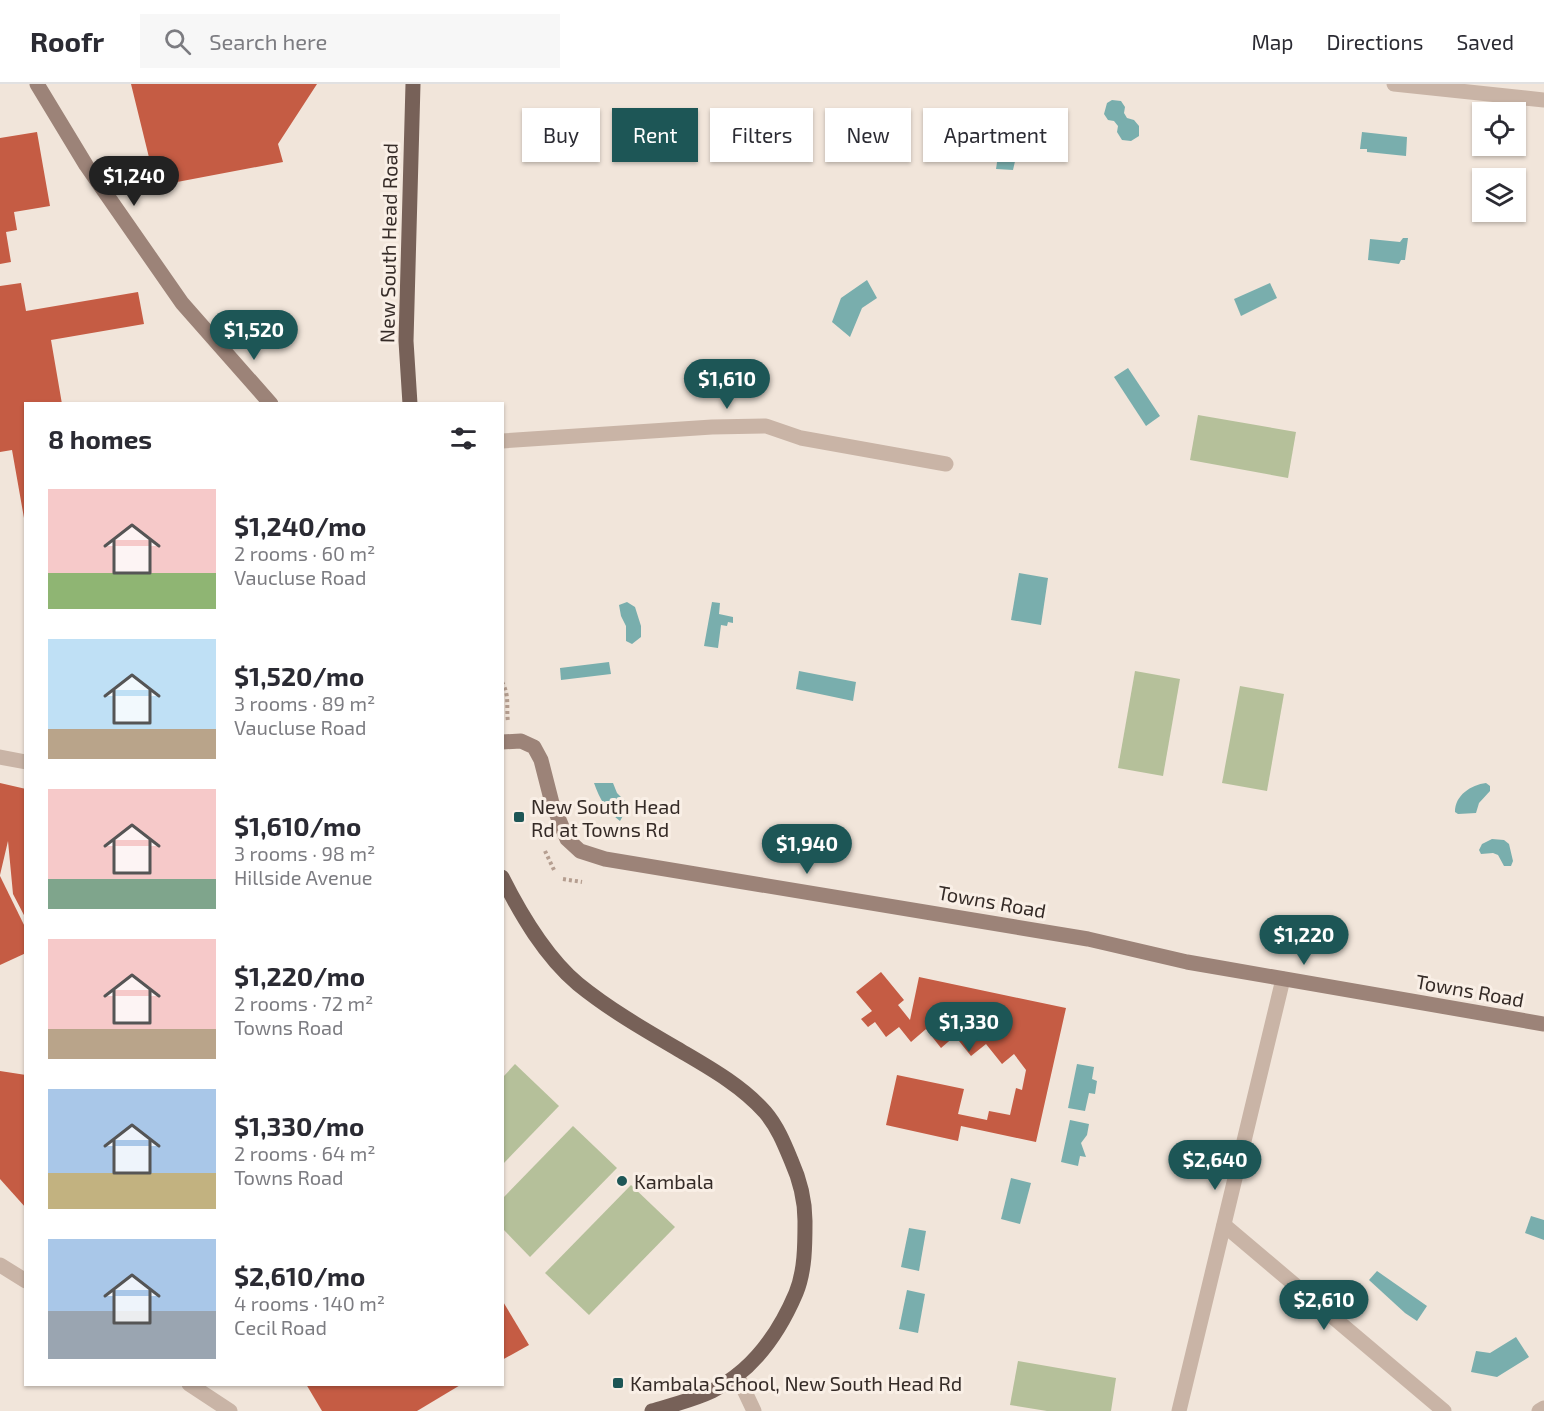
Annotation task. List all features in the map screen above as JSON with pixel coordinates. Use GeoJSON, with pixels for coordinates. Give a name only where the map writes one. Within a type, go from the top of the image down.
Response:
{"type":"FeatureCollection","features":[{"type":"Feature","properties":{"kind":"main road","name":"New South Head Road"},"geometry":{"type":"LineString","coordinates":[[410,402],[406,341],[413,84]]}},
{"type":"Feature","properties":{"kind":"main road"},"geometry":{"type":"LineString","coordinates":[[504,881],[527,923],[547,951],[576,982],[618,1014],[710,1068],[742,1090],[765,1113],[781,1136],[801,1184],[805,1206],[801,1279],[786,1317],[775,1335],[737,1375],[710,1392],[652,1411]]}},
{"type":"Feature","properties":{"kind":"street"},"geometry":{"type":"LineString","coordinates":[[37,84],[86,165],[182,303],[269,402]]}},
{"type":"Feature","properties":{"kind":"street"},"geometry":{"type":"LineString","coordinates":[[1394,84],[1544,100]]}},
{"type":"Feature","properties":{"kind":"street"},"geometry":{"type":"LineString","coordinates":[[504,441],[712,427],[766,426],[801,438],[946,464]]}},
{"type":"Feature","properties":{"kind":"street","name":"Towns Road"},"geometry":{"type":"LineString","coordinates":[[506,741],[521,741],[534,747],[541,760],[552,803],[567,839],[580,851],[597,856],[1088,939],[1187,962],[1544,1024]]}},
{"type":"Feature","properties":{"kind":"street"},"geometry":{"type":"LineString","coordinates":[[0,757],[24,762]]}},
{"type":"Feature","properties":{"kind":"street"},"geometry":{"type":"LineString","coordinates":[[1179,1411],[1283,979]]}},
{"type":"Feature","properties":{"kind":"street"},"geometry":{"type":"LineString","coordinates":[[1224,1225],[1444,1411]]}},
{"type":"Feature","properties":{"kind":"street"},"geometry":{"type":"LineString","coordinates":[[0,1265],[24,1280]]}},
{"type":"Feature","properties":{"kind":"street"},"geometry":{"type":"LineString","coordinates":[[737,1375],[754,1411]]}},
{"type":"Feature","properties":{"kind":"street"},"geometry":{"type":"LineString","coordinates":[[192,1386],[230,1411]]}},
{"type":"Feature","properties":{"kind":"street"},"geometry":{"type":"LineString","coordinates":[[1539,1411],[1544,1408]]}},
{"type":"Feature","properties":{"kind":"path"},"geometry":{"type":"LineString","coordinates":[[504,685],[509,694],[506,741]]}},
{"type":"Feature","properties":{"kind":"path"},"geometry":{"type":"LineString","coordinates":[[546,851],[554,870]]}},
{"type":"Feature","properties":{"kind":"path"},"geometry":{"type":"LineString","coordinates":[[562,879],[582,882]]}},
{"type":"Feature","properties":{"kind":"green space"},"geometry":{"type":"Polygon","coordinates":[[[1198,415],[1296,432],[1288,478],[1190,460],[1198,415]]]}},
{"type":"Feature","properties":{"kind":"green space"},"geometry":{"type":"Polygon","coordinates":[[[1135,671],[1180,679],[1163,776],[1118,768],[1135,671]]]}},
{"type":"Feature","properties":{"kind":"green space"},"geometry":{"type":"Polygon","coordinates":[[[1240,686],[1284,694],[1267,791],[1222,783],[1240,686]]]}},
{"type":"Feature","properties":{"kind":"green space"},"geometry":{"type":"Polygon","coordinates":[[[515,1064],[559,1106],[504,1163],[504,1076],[515,1064]]]}},
{"type":"Feature","properties":{"kind":"green space"},"geometry":{"type":"Polygon","coordinates":[[[573,1126],[617,1168],[530,1257],[504,1230],[504,1197],[573,1126]]]}},
{"type":"Feature","properties":{"kind":"green space"},"geometry":{"type":"Polygon","coordinates":[[[631,1185],[675,1227],[589,1315],[545,1273],[631,1185]]]}},
{"type":"Feature","properties":{"kind":"green space"},"geometry":{"type":"Polygon","coordinates":[[[1018,1361],[1116,1378],[1111,1411],[1047,1411],[1010,1405],[1018,1361]]]}},
{"type":"Feature","properties":{"kind":"water"},"geometry":{"type":"Polygon","coordinates":[[[1112,100],[1121,101],[1127,118],[1134,120],[1139,126],[1139,136],[1131,141],[1122,140],[1117,132],[1118,126],[1114,121],[1108,120],[1104,114],[1107,103],[1112,100]]]}},
{"type":"Feature","properties":{"kind":"water"},"geometry":{"type":"Polygon","coordinates":[[[1362,132],[1407,137],[1406,156],[1367,152],[1367,149],[1360,149],[1362,132]]]}},
{"type":"Feature","properties":{"kind":"water"},"geometry":{"type":"Polygon","coordinates":[[[997,162],[1015,162],[1013,170],[996,169],[997,162]]]}},
{"type":"Feature","properties":{"kind":"water"},"geometry":{"type":"Polygon","coordinates":[[[1403,238],[1408,238],[1405,260],[1401,260],[1399,264],[1368,260],[1370,239],[1400,242],[1403,238]]]}},
{"type":"Feature","properties":{"kind":"water"},"geometry":{"type":"Polygon","coordinates":[[[867,280],[877,298],[862,308],[850,337],[832,322],[841,298],[867,280]]]}},
{"type":"Feature","properties":{"kind":"water"},"geometry":{"type":"Polygon","coordinates":[[[1270,283],[1277,298],[1241,316],[1234,299],[1270,283]]]}},
{"type":"Feature","properties":{"kind":"water"},"geometry":{"type":"Polygon","coordinates":[[[1128,368],[1160,416],[1146,426],[1114,377],[1128,368]]]}},
{"type":"Feature","properties":{"kind":"water"},"geometry":{"type":"Polygon","coordinates":[[[1019,573],[1048,578],[1041,625],[1011,620],[1019,573]]]}},
{"type":"Feature","properties":{"kind":"water"},"geometry":{"type":"Polygon","coordinates":[[[627,602],[635,607],[641,626],[641,637],[632,644],[626,641],[626,626],[619,605],[627,602]]]}},
{"type":"Feature","properties":{"kind":"water"},"geometry":{"type":"Polygon","coordinates":[[[712,602],[720,603],[719,614],[733,617],[733,623],[728,622],[727,626],[721,625],[718,648],[704,646],[712,602]]]}},
{"type":"Feature","properties":{"kind":"water"},"geometry":{"type":"Polygon","coordinates":[[[609,662],[611,674],[561,680],[560,668],[609,662]]]}},
{"type":"Feature","properties":{"kind":"water"},"geometry":{"type":"Polygon","coordinates":[[[799,671],[856,682],[853,701],[796,689],[799,671]]]}},
{"type":"Feature","properties":{"kind":"water"},"geometry":{"type":"Polygon","coordinates":[[[594,783],[613,783],[617,793],[629,805],[620,821],[604,804],[594,783]]]}},
{"type":"Feature","properties":{"kind":"water"},"geometry":{"type":"Polygon","coordinates":[[[1486,783],[1490,786],[1490,791],[1479,803],[1476,813],[1458,814],[1455,812],[1458,801],[1465,792],[1486,783]]]}},
{"type":"Feature","properties":{"kind":"water"},"geometry":{"type":"Polygon","coordinates":[[[1492,839],[1504,840],[1509,844],[1513,861],[1511,866],[1504,866],[1498,855],[1493,853],[1481,854],[1479,850],[1482,844],[1492,839]]]}},
{"type":"Feature","properties":{"kind":"water"},"geometry":{"type":"Polygon","coordinates":[[[1077,1064],[1094,1067],[1092,1079],[1097,1081],[1095,1094],[1089,1093],[1085,1111],[1068,1108],[1077,1064]]]}},
{"type":"Feature","properties":{"kind":"water"},"geometry":{"type":"Polygon","coordinates":[[[1070,1120],[1089,1124],[1087,1135],[1081,1143],[1086,1157],[1080,1156],[1078,1166],[1061,1162],[1070,1120]]]}},
{"type":"Feature","properties":{"kind":"water"},"geometry":{"type":"Polygon","coordinates":[[[1011,1178],[1031,1183],[1020,1224],[1001,1219],[1011,1178]]]}},
{"type":"Feature","properties":{"kind":"water"},"geometry":{"type":"Polygon","coordinates":[[[1531,1216],[1544,1220],[1544,1240],[1525,1233],[1531,1216]]]}},
{"type":"Feature","properties":{"kind":"water"},"geometry":{"type":"Polygon","coordinates":[[[909,1228],[926,1231],[919,1271],[901,1267],[909,1228]]]}},
{"type":"Feature","properties":{"kind":"water"},"geometry":{"type":"Polygon","coordinates":[[[1377,1271],[1427,1306],[1417,1321],[1369,1280],[1377,1271]]]}},
{"type":"Feature","properties":{"kind":"water"},"geometry":{"type":"Polygon","coordinates":[[[907,1290],[925,1294],[918,1333],[899,1329],[907,1290]]]}},
{"type":"Feature","properties":{"kind":"water"},"geometry":{"type":"Polygon","coordinates":[[[1516,1337],[1529,1357],[1497,1377],[1471,1372],[1476,1351],[1490,1353],[1516,1337]]]}},
{"type":"Feature","properties":{"kind":"building"},"geometry":{"type":"Polygon","coordinates":[[[131,84],[317,84],[278,144],[283,162],[156,186],[131,84]]]}},
{"type":"Feature","properties":{"kind":"building"},"geometry":{"type":"Polygon","coordinates":[[[37,132],[50,206],[14,212],[17,230],[6,232],[11,262],[0,264],[0,138],[37,132]]]}},
{"type":"Feature","properties":{"kind":"building"},"geometry":{"type":"Polygon","coordinates":[[[21,283],[26,311],[138,292],[144,324],[51,340],[62,402],[24,402],[24,518],[12,450],[0,452],[0,286],[21,283]]]}},
{"type":"Feature","properties":{"kind":"building"},"geometry":{"type":"Polygon","coordinates":[[[0,783],[24,789],[24,915],[13,894],[8,841],[0,875],[0,783]]]}},
{"type":"Feature","properties":{"kind":"building"},"geometry":{"type":"Polygon","coordinates":[[[0,876],[24,925],[24,954],[0,965],[0,876]]]}},
{"type":"Feature","properties":{"kind":"building"},"geometry":{"type":"Polygon","coordinates":[[[881,972],[904,1000],[898,1005],[910,1020],[919,977],[1066,1008],[1036,1142],[961,1126],[958,1141],[886,1125],[897,1075],[964,1089],[958,1114],[987,1120],[989,1111],[1010,1115],[1016,1088],[1022,1090],[1026,1070],[1014,1054],[1002,1064],[986,1044],[971,1056],[955,1036],[941,1048],[926,1029],[911,1042],[899,1027],[886,1037],[875,1022],[868,1027],[861,1019],[872,1011],[856,992],[881,972]]]}},
{"type":"Feature","properties":{"kind":"building"},"geometry":{"type":"Polygon","coordinates":[[[0,1071],[24,1075],[24,1206],[0,1179],[0,1071]]]}},
{"type":"Feature","properties":{"kind":"building"},"geometry":{"type":"Polygon","coordinates":[[[504,1303],[529,1345],[504,1359],[504,1303]]]}},
{"type":"Feature","properties":{"kind":"building"},"geometry":{"type":"Polygon","coordinates":[[[307,1386],[459,1386],[417,1411],[322,1411],[307,1386]]]}},
{"type":"Feature","properties":{"kind":"place","name":"New South Head Rd at Towns Rd"},"geometry":{"type":"Point","coordinates":[519,817]}},
{"type":"Feature","properties":{"kind":"place","name":"Kambala"},"geometry":{"type":"Point","coordinates":[622,1181]}},
{"type":"Feature","properties":{"kind":"place","name":"Kambala School, New South Head Rd"},"geometry":{"type":"Point","coordinates":[618,1383]}}]}
